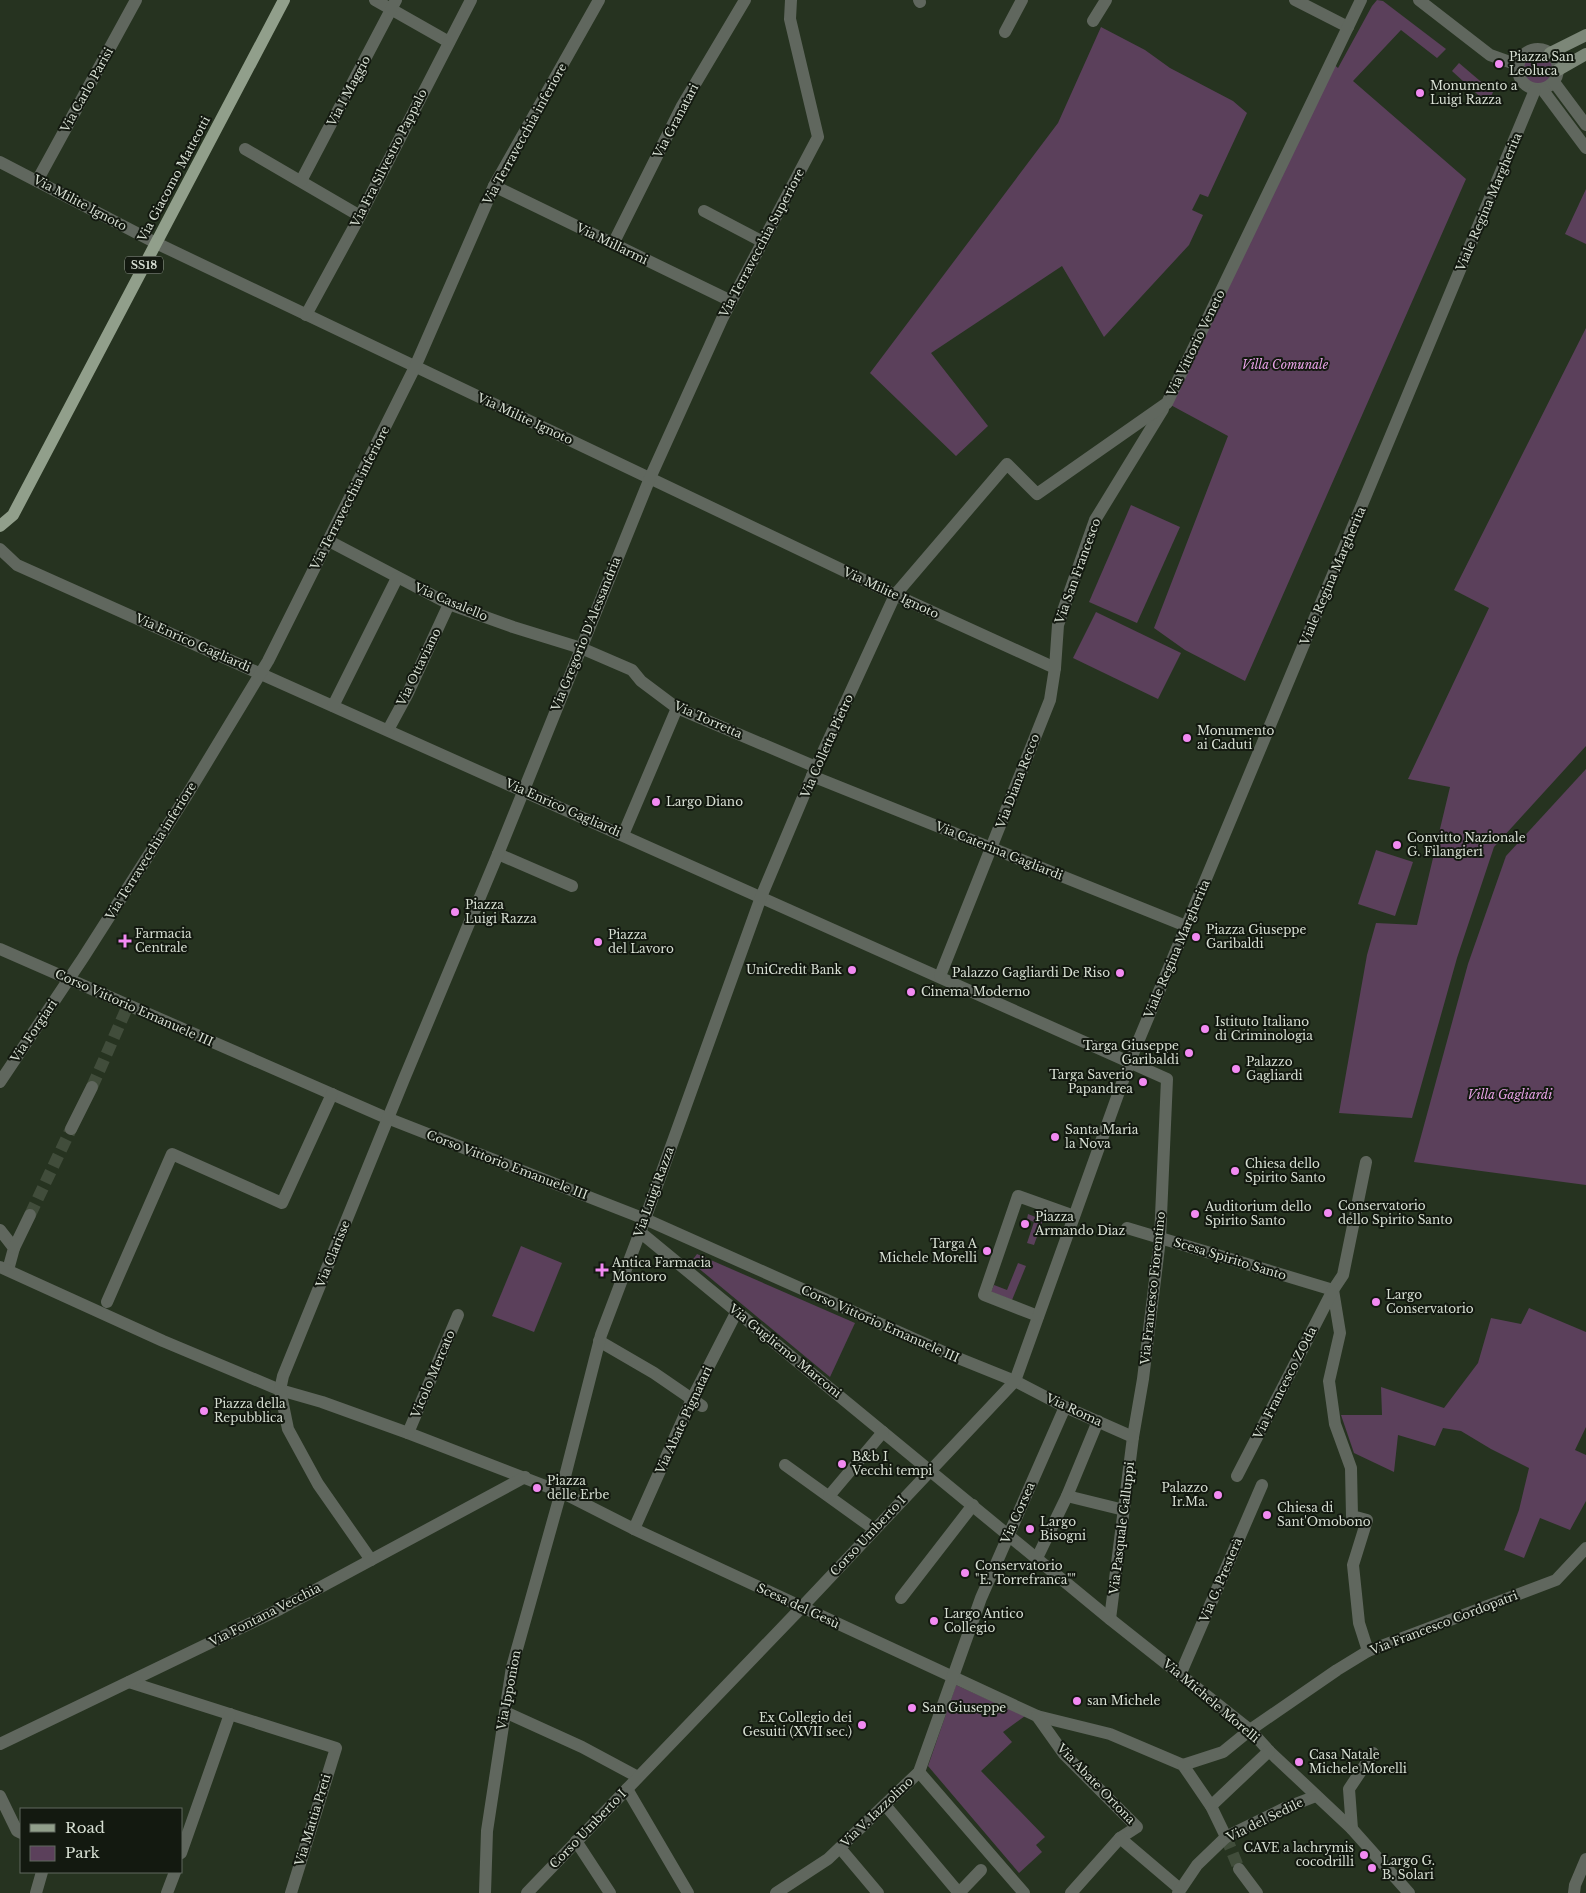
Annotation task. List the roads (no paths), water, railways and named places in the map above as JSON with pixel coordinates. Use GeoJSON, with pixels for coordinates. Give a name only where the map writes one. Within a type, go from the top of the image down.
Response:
{"type":"FeatureCollection","features":[{"type":"Feature","properties":{"kind":"main road","name":"Via Giacomo Matteotti"},"geometry":{"type":"LineString","coordinates":[[0,526],[12,515],[284,0]]}},
{"type":"Feature","properties":{"kind":"main road"},"geometry":{"type":"LineString","coordinates":[[1550,53],[1586,35]]}},
{"type":"Feature","properties":{"kind":"main road"},"geometry":{"type":"LineString","coordinates":[[1558,70],[1586,54]]}},
{"type":"Feature","properties":{"kind":"street"},"geometry":{"type":"LineString","coordinates":[[375,0],[394,5],[449,42]]}},
{"type":"Feature","properties":{"kind":"street","name":"Via Fra Silvestro Pappalo"},"geometry":{"type":"LineString","coordinates":[[306,315],[360,216],[471,0]]}},
{"type":"Feature","properties":{"kind":"street","name":"Via Terravecchia inferiore"},"geometry":{"type":"LineString","coordinates":[[68,979],[186,795],[268,661],[416,367],[494,186],[599,0]]}},
{"type":"Feature","properties":{"kind":"street","name":"Via Granatari"},"geometry":{"type":"LineString","coordinates":[[613,244],[682,106],[744,0]]}},
{"type":"Feature","properties":{"kind":"street","name":"Via Terravecchia Superiore"},"geometry":{"type":"LineString","coordinates":[[650,478],[722,319],[818,137],[790,19],[791,0]]}},
{"type":"Feature","properties":{"kind":"street"},"geometry":{"type":"LineString","coordinates":[[1005,32],[1022,0]]}},
{"type":"Feature","properties":{"kind":"street"},"geometry":{"type":"LineString","coordinates":[[1093,21],[1106,0]]}},
{"type":"Feature","properties":{"kind":"street"},"geometry":{"type":"LineString","coordinates":[[1295,0],[1348,27]]}},
{"type":"Feature","properties":{"kind":"street","name":"Via Vittorio Veneto"},"geometry":{"type":"LineString","coordinates":[[895,595],[1007,464],[1037,494],[1167,403],[1361,0]]}},
{"type":"Feature","properties":{"kind":"street"},"geometry":{"type":"LineString","coordinates":[[1420,0],[1490,55],[1518,65]]}},
{"type":"Feature","properties":{"kind":"street","name":"Via Carlo Parisi"},"geometry":{"type":"LineString","coordinates":[[37,181],[132,1]]}},
{"type":"Feature","properties":{"kind":"street","name":"Via I Maggio"},"geometry":{"type":"LineString","coordinates":[[301,181],[394,5]]}},
{"type":"Feature","properties":{"kind":"street"},"geometry":{"type":"LineString","coordinates":[[1539,90],[1554,82],[1558,70],[1554,57],[1550,53],[1537,49],[1530,50],[1520,59],[1518,72],[1523,84],[1539,90],[1586,148]]}},
{"type":"Feature","properties":{"kind":"street"},"geometry":{"type":"LineString","coordinates":[[1554,82],[1586,125]]}},
{"type":"Feature","properties":{"kind":"street","name":"Viale Regina Margherita"},"geometry":{"type":"LineString","coordinates":[[1130,1061],[1539,90]]}},
{"type":"Feature","properties":{"kind":"street"},"geometry":{"type":"LineString","coordinates":[[245,149],[360,216]]}},
{"type":"Feature","properties":{"kind":"street","name":"Via Milite Ignoto"},"geometry":{"type":"LineString","coordinates":[[0,162],[156,243],[306,315],[895,595],[1055,668]]}},
{"type":"Feature","properties":{"kind":"street","name":"Via Millarmi"},"geometry":{"type":"LineString","coordinates":[[494,186],[731,302]]}},
{"type":"Feature","properties":{"kind":"street"},"geometry":{"type":"LineString","coordinates":[[704,212],[763,242]]}},
{"type":"Feature","properties":{"kind":"street","name":"Via San Francesco"},"geometry":{"type":"LineString","coordinates":[[1055,668],[1058,625],[1095,520],[1167,403]]}},
{"type":"Feature","properties":{"kind":"street","name":"Via Gregorio D'Alessandria"},"geometry":{"type":"LineString","coordinates":[[498,854],[650,478]]}},
{"type":"Feature","properties":{"kind":"street","name":"Via Casalello"},"geometry":{"type":"LineString","coordinates":[[329,541],[449,604],[513,627],[581,648]]}},
{"type":"Feature","properties":{"kind":"street","name":"Via Enrico Gagliardi"},"geometry":{"type":"LineString","coordinates":[[0,550],[17,565],[1130,1061]]}},
{"type":"Feature","properties":{"kind":"street"},"geometry":{"type":"LineString","coordinates":[[333,706],[397,578]]}},
{"type":"Feature","properties":{"kind":"street","name":"Via Colletta Pietro"},"geometry":{"type":"LineString","coordinates":[[761,897],[814,771],[895,595]]}},
{"type":"Feature","properties":{"kind":"street","name":"Via Ottaviano"},"geometry":{"type":"LineString","coordinates":[[388,730],[407,695],[449,604]]}},
{"type":"Feature","properties":{"kind":"street","name":"Via Torretta"},"geometry":{"type":"LineString","coordinates":[[581,648],[632,670],[641,681],[677,708],[814,771]]}},
{"type":"Feature","properties":{"kind":"street","name":"Via Diana Recco"},"geometry":{"type":"LineString","coordinates":[[940,976],[1050,700],[1055,668]]}},
{"type":"Feature","properties":{"kind":"street"},"geometry":{"type":"LineString","coordinates":[[623,835],[677,708]]}},
{"type":"Feature","properties":{"kind":"street","name":"Via Caterina Gagliardi"},"geometry":{"type":"LineString","coordinates":[[814,771],[992,848],[1186,926]]}},
{"type":"Feature","properties":{"kind":"street"},"geometry":{"type":"LineString","coordinates":[[498,854],[572,886]]}},
{"type":"Feature","properties":{"kind":"street","name":"Via Clarisse"},"geometry":{"type":"LineString","coordinates":[[280,1390],[283,1376],[498,854]]}},
{"type":"Feature","properties":{"kind":"street","name":"Via Luigi Razza"},"geometry":{"type":"LineString","coordinates":[[561,1492],[599,1342],[761,897]]}},
{"type":"Feature","properties":{"kind":"street","name":"Corso Vittorio Emanuele III"},"geometry":{"type":"LineString","coordinates":[[0,949],[127,1007],[389,1119],[645,1219],[940,1350],[1015,1381]]}},
{"type":"Feature","properties":{"kind":"street","name":"Via Forgiari"},"geometry":{"type":"LineString","coordinates":[[0,1082],[68,979]]}},
{"type":"Feature","properties":{"kind":"street","name":"Via Francesco Fiorentino"},"geometry":{"type":"LineString","coordinates":[[1130,1061],[1167,1079],[1160,1238],[1134,1438]]}},
{"type":"Feature","properties":{"kind":"street","name":"Corso Umberto I"},"geometry":{"type":"LineString","coordinates":[[527,1893],[801,1608],[1015,1381],[1130,1061]]}},
{"type":"Feature","properties":{"kind":"street"},"geometry":{"type":"LineString","coordinates":[[71,1129],[92,1087]]}},
{"type":"Feature","properties":{"kind":"street"},"geometry":{"type":"LineString","coordinates":[[107,1302],[172,1154],[282,1202],[332,1094]]}},
{"type":"Feature","properties":{"kind":"street","name":"Via Francesco ZOda"},"geometry":{"type":"LineString","coordinates":[[1238,1476],[1333,1290],[1343,1275],[1366,1162]]}},
{"type":"Feature","properties":{"kind":"street"},"geometry":{"type":"LineString","coordinates":[[1038,1316],[984,1295],[1018,1196],[1074,1216]]}},
{"type":"Feature","properties":{"kind":"street"},"geometry":{"type":"LineString","coordinates":[[4,1268],[30,1214]]}},
{"type":"Feature","properties":{"kind":"street","name":"Scesa Spirito Santo"},"geometry":{"type":"LineString","coordinates":[[1127,1228],[1333,1290]]}},
{"type":"Feature","properties":{"kind":"street"},"geometry":{"type":"LineString","coordinates":[[0,1230],[14,1248]]}},
{"type":"Feature","properties":{"kind":"street","name":"Via Gugliemo Marconi"},"geometry":{"type":"LineString","coordinates":[[640,1232],[1008,1535]]}},
{"type":"Feature","properties":{"kind":"street","name":"Scesa del Gesù"},"geometry":{"type":"LineString","coordinates":[[4,1268],[163,1340],[280,1390],[322,1402],[408,1433],[561,1492],[634,1529],[801,1608],[1037,1716],[1110,1734],[1184,1765]]}},
{"type":"Feature","properties":{"kind":"street"},"geometry":{"type":"LineString","coordinates":[[1333,1290],[1340,1333],[1328,1381],[1335,1424],[1350,1468],[1352,1516],[1367,1520],[1353,1565],[1359,1623],[1368,1651]]}},
{"type":"Feature","properties":{"kind":"street","name":"Via Abate Pignatari"},"geometry":{"type":"LineString","coordinates":[[634,1529],[697,1403],[737,1312]]}},
{"type":"Feature","properties":{"kind":"street","name":"Vicolo Mercato"},"geometry":{"type":"LineString","coordinates":[[408,1433],[458,1315]]}},
{"type":"Feature","properties":{"kind":"street"},"geometry":{"type":"LineString","coordinates":[[599,1342],[654,1373],[697,1403]]}},
{"type":"Feature","properties":{"kind":"street","name":"Via Roma"},"geometry":{"type":"LineString","coordinates":[[1015,1381],[1134,1438]]}},
{"type":"Feature","properties":{"kind":"street"},"geometry":{"type":"LineString","coordinates":[[280,1390],[288,1429],[318,1484],[371,1560]]}},
{"type":"Feature","properties":{"kind":"street","name":"Via Corsea"},"geometry":{"type":"LineString","coordinates":[[952,1676],[981,1598],[1065,1406]]}},
{"type":"Feature","properties":{"kind":"street"},"geometry":{"type":"LineString","coordinates":[[1037,1558],[1067,1496],[1098,1421]]}},
{"type":"Feature","properties":{"kind":"street"},"geometry":{"type":"LineString","coordinates":[[829,1496],[883,1432]]}},
{"type":"Feature","properties":{"kind":"street","name":"Via Pasquale Galluppi"},"geometry":{"type":"LineString","coordinates":[[1110,1619],[1134,1438]]}},
{"type":"Feature","properties":{"kind":"street"},"geometry":{"type":"LineString","coordinates":[[785,1465],[874,1529]]}},
{"type":"Feature","properties":{"kind":"street","name":"Via Fontana Vecchia"},"geometry":{"type":"LineString","coordinates":[[0,1744],[280,1609],[525,1477]]}},
{"type":"Feature","properties":{"kind":"street","name":"Via G. Presterà"},"geometry":{"type":"LineString","coordinates":[[1180,1675],[1262,1485]]}},
{"type":"Feature","properties":{"kind":"street","name":"Via Ipponion"},"geometry":{"type":"LineString","coordinates":[[485,1893],[486,1831],[512,1667],[561,1492]]}},
{"type":"Feature","properties":{"kind":"street"},"geometry":{"type":"LineString","coordinates":[[1067,1496],[1124,1510]]}},
{"type":"Feature","properties":{"kind":"street"},"geometry":{"type":"LineString","coordinates":[[901,1598],[973,1505]]}},
{"type":"Feature","properties":{"kind":"street","name":"Via Michele Morelli"},"geometry":{"type":"LineString","coordinates":[[1008,1535],[1250,1730],[1269,1751],[1352,1829],[1409,1893]]}},
{"type":"Feature","properties":{"kind":"street","name":"Via Francesco Cordopatri"},"geometry":{"type":"LineString","coordinates":[[1184,1765],[1223,1752],[1250,1730],[1368,1651],[1556,1580],[1586,1548]]}},
{"type":"Feature","properties":{"kind":"street","name":"Via V. Iazzolino"},"geometry":{"type":"LineString","coordinates":[[781,1892],[828,1859],[919,1772],[952,1676]]}},
{"type":"Feature","properties":{"kind":"street"},"geometry":{"type":"LineString","coordinates":[[129,1682],[230,1714],[182,1850]]}},
{"type":"Feature","properties":{"kind":"street"},"geometry":{"type":"LineString","coordinates":[[505,1712],[582,1746],[638,1776]]}},
{"type":"Feature","properties":{"kind":"street","name":"Via Mattia Preti"},"geometry":{"type":"LineString","coordinates":[[230,1714],[336,1748],[291,1893]]}},
{"type":"Feature","properties":{"kind":"street","name":"Via Abate Ortona"},"geometry":{"type":"LineString","coordinates":[[1037,1716],[1064,1754],[1137,1827],[1120,1838]]}},
{"type":"Feature","properties":{"kind":"street"},"geometry":{"type":"LineString","coordinates":[[1211,1806],[1269,1751]]}},
{"type":"Feature","properties":{"kind":"street"},"geometry":{"type":"LineString","coordinates":[[1352,1829],[1349,1789],[1373,1752]]}},
{"type":"Feature","properties":{"kind":"street"},"geometry":{"type":"LineString","coordinates":[[1184,1765],[1211,1806],[1226,1837]]}},
{"type":"Feature","properties":{"kind":"street"},"geometry":{"type":"LineString","coordinates":[[919,1772],[1024,1893]]}},
{"type":"Feature","properties":{"kind":"street"},"geometry":{"type":"LineString","coordinates":[[627,1788],[688,1893]]}},
{"type":"Feature","properties":{"kind":"street"},"geometry":{"type":"LineString","coordinates":[[0,1796],[17,1830],[20,1832]]}},
{"type":"Feature","properties":{"kind":"street","name":"Via del Sedile"},"geometry":{"type":"LineString","coordinates":[[1179,1891],[1197,1865],[1226,1837],[1285,1808],[1316,1796]]}},
{"type":"Feature","properties":{"kind":"street"},"geometry":{"type":"LineString","coordinates":[[885,1805],[959,1893],[981,1870]]}},
{"type":"Feature","properties":{"kind":"street"},"geometry":{"type":"LineString","coordinates":[[1071,1893],[1120,1838],[1179,1891]]}},
{"type":"Feature","properties":{"kind":"street"},"geometry":{"type":"LineString","coordinates":[[576,1841],[610,1893]]}},
{"type":"Feature","properties":{"kind":"street"},"geometry":{"type":"LineString","coordinates":[[840,1848],[878,1893]]}},
{"type":"Feature","properties":{"kind":"street"},"geometry":{"type":"LineString","coordinates":[[1574,1893],[1575,1885],[1586,1859]]}},
{"type":"Feature","properties":{"kind":"street"},"geometry":{"type":"LineString","coordinates":[[1239,1869],[1257,1893]]}},
{"type":"Feature","properties":{"kind":"street"},"geometry":{"type":"LineString","coordinates":[[36,1893],[42,1873]]}},
{"type":"Feature","properties":{"kind":"street"},"geometry":{"type":"LineString","coordinates":[[167,1893],[175,1873]]}},
{"type":"Feature","properties":{"kind":"tunnel"},"geometry":{"type":"LineString","coordinates":[[92,1087],[126,1010]]}},
{"type":"Feature","properties":{"kind":"tunnel"},"geometry":{"type":"LineString","coordinates":[[30,1215],[71,1129]]}},
{"type":"Feature","properties":{"kind":"tunnel"},"geometry":{"type":"LineString","coordinates":[[1226,1837],[1239,1869]]}},
{"type":"Feature","properties":{"kind":"place","name":"Piazza San Leoluca"},"geometry":{"type":"Point","coordinates":[1499,64]}},
{"type":"Feature","properties":{"kind":"place","name":"Monumento a Luigi Razza"},"geometry":{"type":"Point","coordinates":[1420,93]}},
{"type":"Feature","properties":{"kind":"place","name":"Monumento ai Caduti"},"geometry":{"type":"Point","coordinates":[1187,738]}},
{"type":"Feature","properties":{"kind":"place","name":"Largo Diano"},"geometry":{"type":"Point","coordinates":[656,802]}},
{"type":"Feature","properties":{"kind":"place","name":"Convitto Nazionale G. Filangieri"},"geometry":{"type":"Point","coordinates":[1397,845]}},
{"type":"Feature","properties":{"kind":"place","name":"Piazza Luigi Razza"},"geometry":{"type":"Point","coordinates":[455,912]}},
{"type":"Feature","properties":{"kind":"place","name":"Piazza Giuseppe Garibaldi"},"geometry":{"type":"Point","coordinates":[1196,937]}},
{"type":"Feature","properties":{"kind":"place","name":"Farmacia Centrale"},"geometry":{"type":"Point","coordinates":[125,941]}},
{"type":"Feature","properties":{"kind":"place","name":"Piazza del Lavoro"},"geometry":{"type":"Point","coordinates":[598,942]}},
{"type":"Feature","properties":{"kind":"place","name":"UniCredit Bank"},"geometry":{"type":"Point","coordinates":[852,970]}},
{"type":"Feature","properties":{"kind":"place","name":"Palazzo Gagliardi De Riso"},"geometry":{"type":"Point","coordinates":[1120,973]}},
{"type":"Feature","properties":{"kind":"place","name":"Cinema Moderno"},"geometry":{"type":"Point","coordinates":[911,992]}},
{"type":"Feature","properties":{"kind":"place","name":"Istituto Italiano di Criminologia"},"geometry":{"type":"Point","coordinates":[1205,1029]}},
{"type":"Feature","properties":{"kind":"place","name":"Targa Giuseppe Garibaldi"},"geometry":{"type":"Point","coordinates":[1189,1053]}},
{"type":"Feature","properties":{"kind":"place","name":"Palazzo Gagliardi"},"geometry":{"type":"Point","coordinates":[1236,1069]}},
{"type":"Feature","properties":{"kind":"place","name":"Targa Saverio Papandrea"},"geometry":{"type":"Point","coordinates":[1143,1082]}},
{"type":"Feature","properties":{"kind":"place","name":"Santa Maria la Nova"},"geometry":{"type":"Point","coordinates":[1055,1137]}},
{"type":"Feature","properties":{"kind":"place","name":"Chiesa dello Spirito Santo"},"geometry":{"type":"Point","coordinates":[1235,1171]}},
{"type":"Feature","properties":{"kind":"place","name":"Conservatorio dello Spirito Santo"},"geometry":{"type":"Point","coordinates":[1328,1213]}},
{"type":"Feature","properties":{"kind":"place","name":"Auditorium dello Spirito Santo"},"geometry":{"type":"Point","coordinates":[1195,1214]}},
{"type":"Feature","properties":{"kind":"place","name":"Piazza Armando Diaz"},"geometry":{"type":"Point","coordinates":[1025,1224]}},
{"type":"Feature","properties":{"kind":"place","name":"Targa A Michele Morelli"},"geometry":{"type":"Point","coordinates":[987,1251]}},
{"type":"Feature","properties":{"kind":"place","name":"Antica Farmacia Montoro"},"geometry":{"type":"Point","coordinates":[602,1270]}},
{"type":"Feature","properties":{"kind":"place","name":"Largo Conservatorio"},"geometry":{"type":"Point","coordinates":[1376,1302]}},
{"type":"Feature","properties":{"kind":"place","name":"Piazza della Repubblica"},"geometry":{"type":"Point","coordinates":[204,1411]}},
{"type":"Feature","properties":{"kind":"place","name":"B&b I Vecchi tempi"},"geometry":{"type":"Point","coordinates":[842,1464]}},
{"type":"Feature","properties":{"kind":"place","name":"Piazza delle Erbe"},"geometry":{"type":"Point","coordinates":[537,1488]}},
{"type":"Feature","properties":{"kind":"place","name":"Palazzo Ir.Ma."},"geometry":{"type":"Point","coordinates":[1218,1495]}},
{"type":"Feature","properties":{"kind":"place","name":"Chiesa di Sant'Omobono"},"geometry":{"type":"Point","coordinates":[1267,1515]}},
{"type":"Feature","properties":{"kind":"place","name":"Largo Bisogni"},"geometry":{"type":"Point","coordinates":[1030,1529]}},
{"type":"Feature","properties":{"kind":"place","name":"Conservatorio \"E. Torrefranca\"\""},"geometry":{"type":"Point","coordinates":[965,1573]}},
{"type":"Feature","properties":{"kind":"place","name":"Largo Antico Collegio"},"geometry":{"type":"Point","coordinates":[934,1621]}},
{"type":"Feature","properties":{"kind":"place","name":"san Michele"},"geometry":{"type":"Point","coordinates":[1077,1701]}},
{"type":"Feature","properties":{"kind":"place","name":"San Giuseppe"},"geometry":{"type":"Point","coordinates":[912,1708]}},
{"type":"Feature","properties":{"kind":"place","name":"Ex Collegio dei Gesuiti (XVII sec.)"},"geometry":{"type":"Point","coordinates":[862,1725]}},
{"type":"Feature","properties":{"kind":"place","name":"Casa Natale Michele Morelli"},"geometry":{"type":"Point","coordinates":[1299,1762]}},
{"type":"Feature","properties":{"kind":"place","name":"CAVE a lachrymis cocodrilli"},"geometry":{"type":"Point","coordinates":[1364,1855]}},
{"type":"Feature","properties":{"kind":"place","name":"Largo G. B. Solari"},"geometry":{"type":"Point","coordinates":[1372,1868]}},
{"type":"Feature","properties":{"kind":"park label","name":"Villa Comunale"},"geometry":{"type":"Point","coordinates":[1285,365]}},
{"type":"Feature","properties":{"kind":"park label","name":"Villa Gagliardi"},"geometry":{"type":"Point","coordinates":[1510,1095]}}]}
